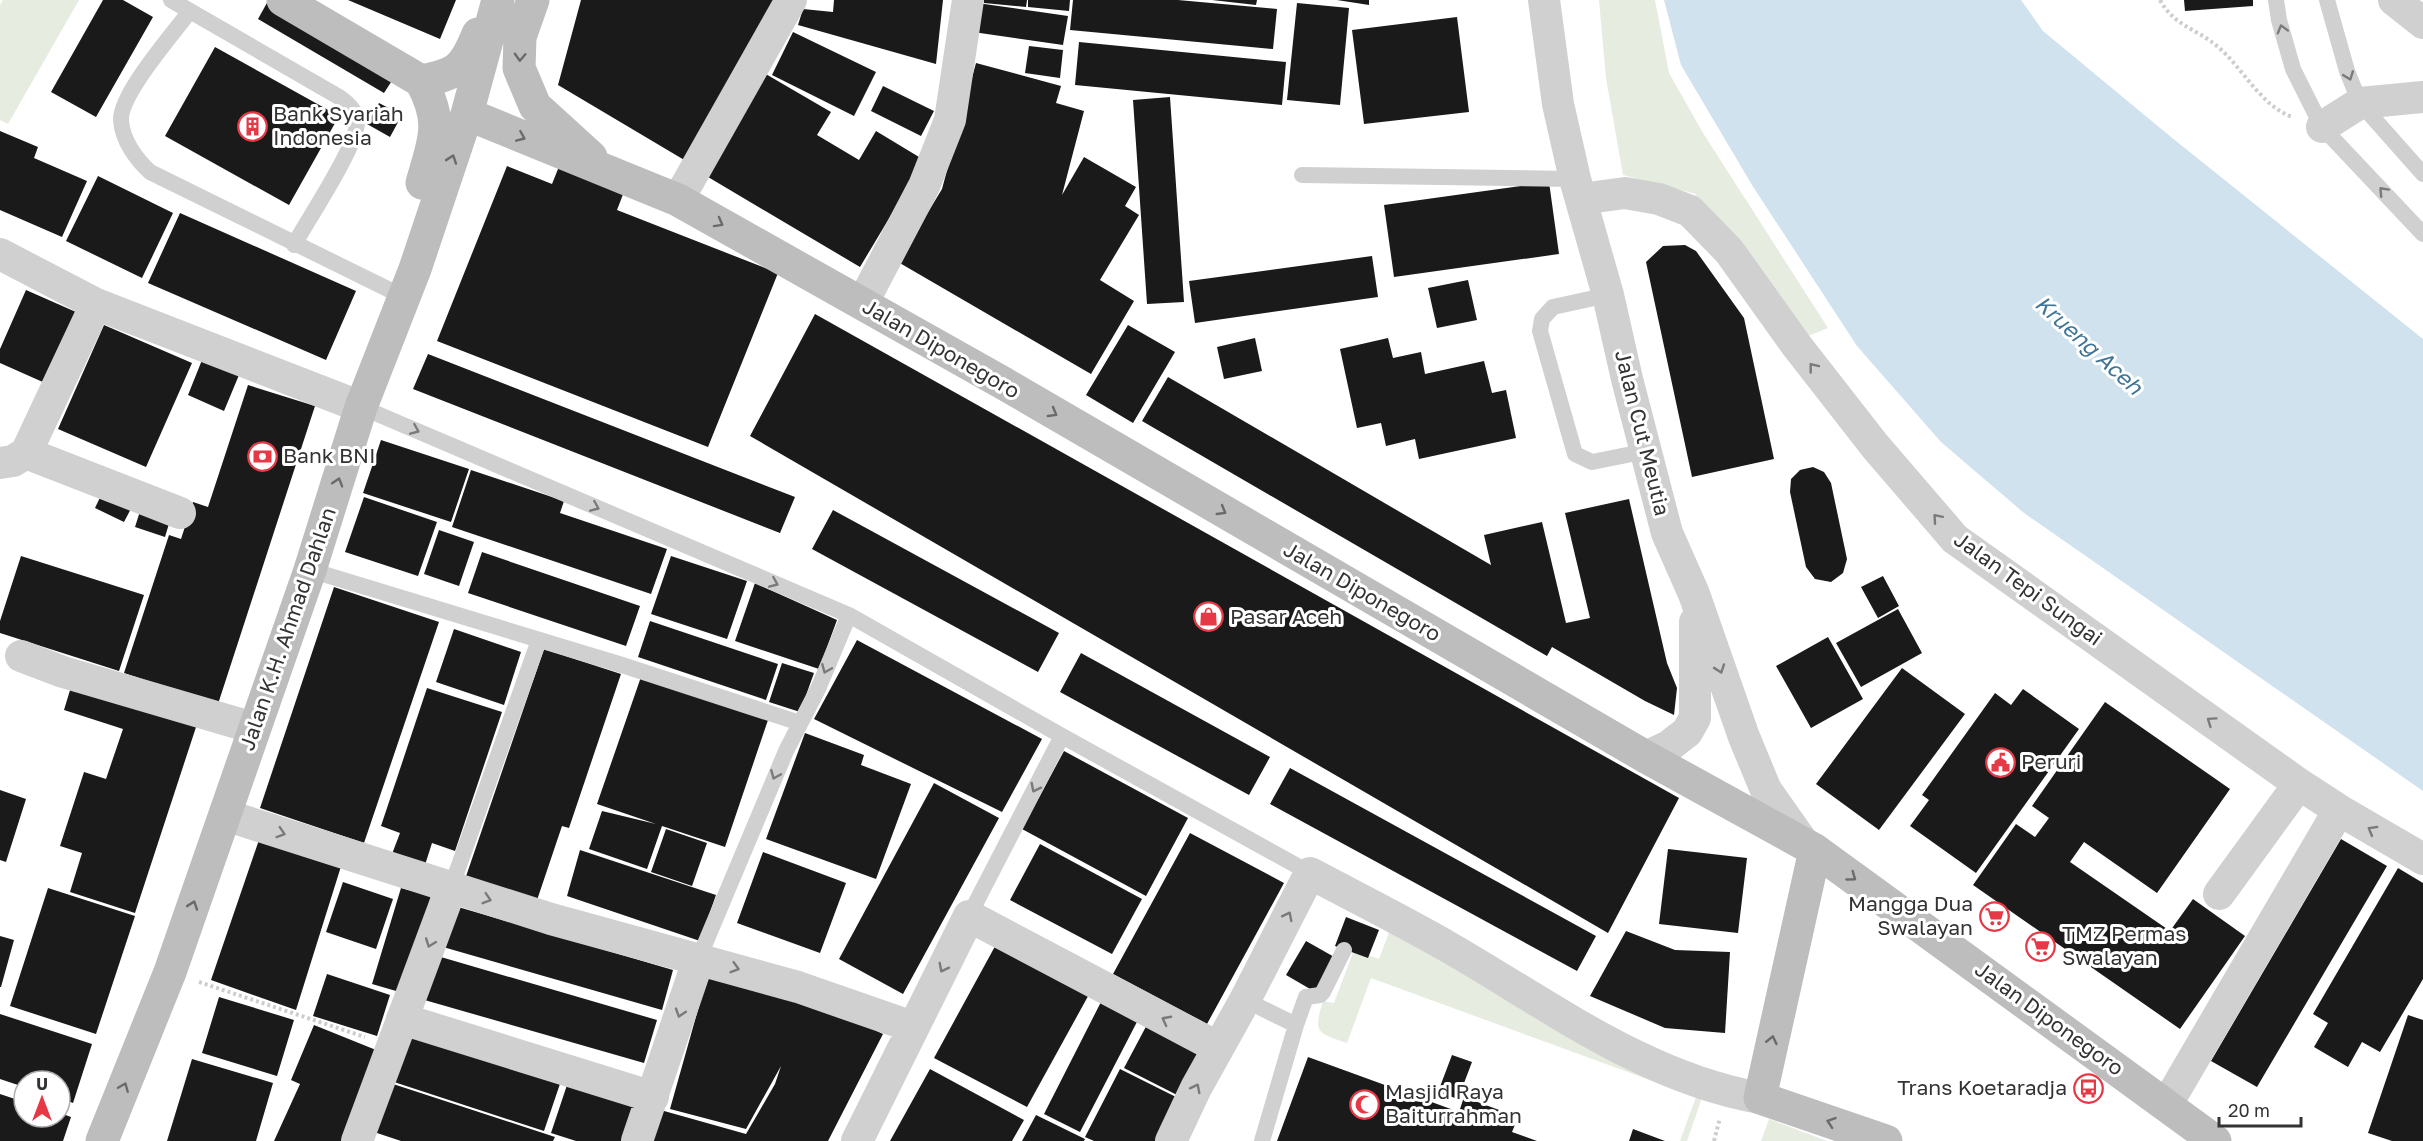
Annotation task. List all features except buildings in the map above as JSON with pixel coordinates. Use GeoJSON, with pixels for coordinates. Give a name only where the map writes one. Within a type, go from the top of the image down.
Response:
{"type":"FeatureCollection","features":[{"type":"Feature","properties":{"kind":"main road"},"geometry":{"type":"LineString","coordinates":[[283,0],[421,81],[435,110],[434,142],[414,219],[410,283]]}},
{"type":"Feature","properties":{"kind":"main road"},"geometry":{"type":"LineString","coordinates":[[421,81],[453,73],[461,65],[471,51],[492,0]]}},
{"type":"Feature","properties":{"kind":"main road","name":"Jalan K.H. Ahmad Dahlan"},"geometry":{"type":"LineString","coordinates":[[102,1141],[170,972],[310,570],[361,407],[410,283],[467,114],[498,0]]}},
{"type":"Feature","properties":{"kind":"main road"},"geometry":{"type":"LineString","coordinates":[[532,0],[520,37],[519,68],[535,106],[608,173]]}},
{"type":"Feature","properties":{"kind":"main road","name":"Jalan Diponegoro"},"geometry":{"type":"LineString","coordinates":[[467,114],[678,200],[1646,757],[1810,847],[2215,1141]]}},
{"type":"Feature","properties":{"kind":"main road"},"geometry":{"type":"LineString","coordinates":[[1810,847],[1760,1098],[1886,1141]]}},
{"type":"Feature","properties":{"kind":"street"},"geometry":{"type":"LineString","coordinates":[[678,200],[791,0]]}},
{"type":"Feature","properties":{"kind":"street"},"geometry":{"type":"LineString","coordinates":[[862,304],[924,186],[950,120],[968,0]]}},
{"type":"Feature","properties":{"kind":"street","name":"Jalan Cut Meutia"},"geometry":{"type":"LineString","coordinates":[[1544,0],[1558,104],[1667,533],[1694,594],[1744,737],[1766,790],[1810,847]]}},
{"type":"Feature","properties":{"kind":"street"},"geometry":{"type":"LineString","coordinates":[[2394,0],[2423,23]]}},
{"type":"Feature","properties":{"kind":"street"},"geometry":{"type":"LineString","coordinates":[[2322,127],[2360,103],[2423,97]]}},
{"type":"Feature","properties":{"kind":"street","name":"Jalan Tepi Sungai"},"geometry":{"type":"LineString","coordinates":[[1578,189],[1659,199],[1690,211],[1729,251],[1797,346],[1875,446],[1955,539],[2299,784],[2338,810],[2423,859]]}},
{"type":"Feature","properties":{"kind":"street"},"geometry":{"type":"LineString","coordinates":[[0,254],[96,304],[361,407]]}},
{"type":"Feature","properties":{"kind":"street"},"geometry":{"type":"LineString","coordinates":[[96,304],[13,458],[180,513]]}},
{"type":"Feature","properties":{"kind":"street"},"geometry":{"type":"LineString","coordinates":[[1646,757],[1669,747],[1687,732],[1695,718],[1694,594]]}},
{"type":"Feature","properties":{"kind":"street"},"geometry":{"type":"LineString","coordinates":[[21,656],[63,672],[254,728]]}},
{"type":"Feature","properties":{"kind":"street"},"geometry":{"type":"LineString","coordinates":[[2219,894],[2299,784]]}},
{"type":"Feature","properties":{"kind":"street"},"geometry":{"type":"LineString","coordinates":[[2167,1104],[2338,810]]}},
{"type":"Feature","properties":{"kind":"street"},"geometry":{"type":"LineString","coordinates":[[225,816],[551,919],[798,987],[913,1027]]}},
{"type":"Feature","properties":{"kind":"street"},"geometry":{"type":"LineString","coordinates":[[1171,1141],[1217,1047],[1245,1000],[1310,873],[1450,948],[1587,1032],[1668,1070],[1727,1092],[1760,1098]]}},
{"type":"Feature","properties":{"kind":"street"},"geometry":{"type":"LineString","coordinates":[[357,1141],[451,888]]}},
{"type":"Feature","properties":{"kind":"street"},"geometry":{"type":"LineString","coordinates":[[857,1141],[969,916],[1217,1047]]}},
{"type":"Feature","properties":{"kind":"street"},"geometry":{"type":"LineString","coordinates":[[637,1141],[699,958]]}},
{"type":"Feature","properties":{"kind":"street"},"geometry":{"type":"LineString","coordinates":[[397,1033],[653,1097]]}},
{"type":"Feature","properties":{"kind":"lane"},"geometry":{"type":"LineString","coordinates":[[171,0],[339,97],[348,103],[354,112],[357,121],[350,146],[294,244]]}},
{"type":"Feature","properties":{"kind":"lane"},"geometry":{"type":"LineString","coordinates":[[2276,0],[2279,21],[2293,69],[2322,127],[2423,234]]}},
{"type":"Feature","properties":{"kind":"lane"},"geometry":{"type":"LineString","coordinates":[[2327,0],[2347,71],[2360,103],[2423,174]]}},
{"type":"Feature","properties":{"kind":"lane"},"geometry":{"type":"LineString","coordinates":[[190,11],[136,83],[128,98],[121,119],[124,135],[136,156],[150,172],[294,244],[410,283]]}},
{"type":"Feature","properties":{"kind":"lane"},"geometry":{"type":"LineString","coordinates":[[1302,175],[1578,189]]}},
{"type":"Feature","properties":{"kind":"lane"},"geometry":{"type":"LineString","coordinates":[[1608,295],[1553,307],[1542,319],[1540,331],[1575,454],[1592,462],[1647,451]]}},
{"type":"Feature","properties":{"kind":"lane"},"geometry":{"type":"LineString","coordinates":[[361,407],[849,615],[1310,873]]}},
{"type":"Feature","properties":{"kind":"lane"},"geometry":{"type":"LineString","coordinates":[[310,570],[800,723]]}},
{"type":"Feature","properties":{"kind":"lane"},"geometry":{"type":"LineString","coordinates":[[699,958],[730,881],[849,615]]}},
{"type":"Feature","properties":{"kind":"lane"},"geometry":{"type":"LineString","coordinates":[[451,888],[539,640]]}},
{"type":"Feature","properties":{"kind":"lane"},"geometry":{"type":"LineString","coordinates":[[969,916],[1062,736]]}},
{"type":"Feature","properties":{"kind":"lane"},"geometry":{"type":"LineString","coordinates":[[1262,1141],[1306,997],[1320,995],[1323,992],[1344,950]]}},
{"type":"Feature","properties":{"kind":"lane"},"geometry":{"type":"LineString","coordinates":[[1245,1000],[1296,1025]]}},
{"type":"Feature","properties":{"kind":"path"},"geometry":{"type":"LineString","coordinates":[[2160,0],[2168,15],[2217,46],[2278,112],[2322,127]]}},
{"type":"Feature","properties":{"kind":"path"},"geometry":{"type":"LineString","coordinates":[[170,972],[397,1033]]}},
{"type":"Feature","properties":{"kind":"shaded area"},"geometry":{"type":"Polygon","coordinates":[[[3,0],[79,0],[8,124],[0,120],[0,5],[3,0]]]}},
{"type":"Feature","properties":{"kind":"shaded area"},"geometry":{"type":"Polygon","coordinates":[[[1599,0],[1655,0],[1669,73],[1703,133],[1828,328],[1783,346],[1688,220],[1696,194],[1623,175],[1606,78],[1599,0]]]}},
{"type":"Feature","properties":{"kind":"shaded area"},"geometry":{"type":"Polygon","coordinates":[[[1394,919],[1704,1092],[1687,1141],[1680,1141],[1696,1097],[1371,978],[1347,1043],[1324,1034],[1318,1026],[1323,1001],[1334,1003],[1354,950],[1379,959],[1394,919]]]}},
{"type":"Feature","properties":{"kind":"shaded area"},"geometry":{"type":"Polygon","coordinates":[[[1769,1119],[1827,1141],[1761,1141],[1769,1119]]]}},
{"type":"Feature","properties":{"kind":"water","name":"Krueng Aceh"},"geometry":{"type":"Polygon","coordinates":[[[1664,0],[2021,0],[2043,31],[2423,339],[2423,791],[2024,513],[1941,442],[1857,346],[1752,185],[1681,65],[1664,0]]]}},
{"type":"Feature","properties":{"kind":"place","name":"Bank Syariah Indonesia"},"geometry":{"type":"Point","coordinates":[252,126]}},
{"type":"Feature","properties":{"kind":"place","name":"Bank BNI"},"geometry":{"type":"Point","coordinates":[262,456]}},
{"type":"Feature","properties":{"kind":"place","name":"Pasar Aceh"},"geometry":{"type":"Point","coordinates":[1209,617]}},
{"type":"Feature","properties":{"kind":"place","name":"Peruri"},"geometry":{"type":"Point","coordinates":[2000,762]}},
{"type":"Feature","properties":{"kind":"place","name":"Mangga Dua Swalayan"},"geometry":{"type":"Point","coordinates":[1994,916]}},
{"type":"Feature","properties":{"kind":"place","name":"TMZ Permas Swalayan"},"geometry":{"type":"Point","coordinates":[2041,946]}},
{"type":"Feature","properties":{"kind":"place","name":"Trans Koetaradja"},"geometry":{"type":"Point","coordinates":[2088,1088]}},
{"type":"Feature","properties":{"kind":"place","name":"Masjid Raya Baiturrahman"},"geometry":{"type":"Point","coordinates":[1364,1104]}}]}
